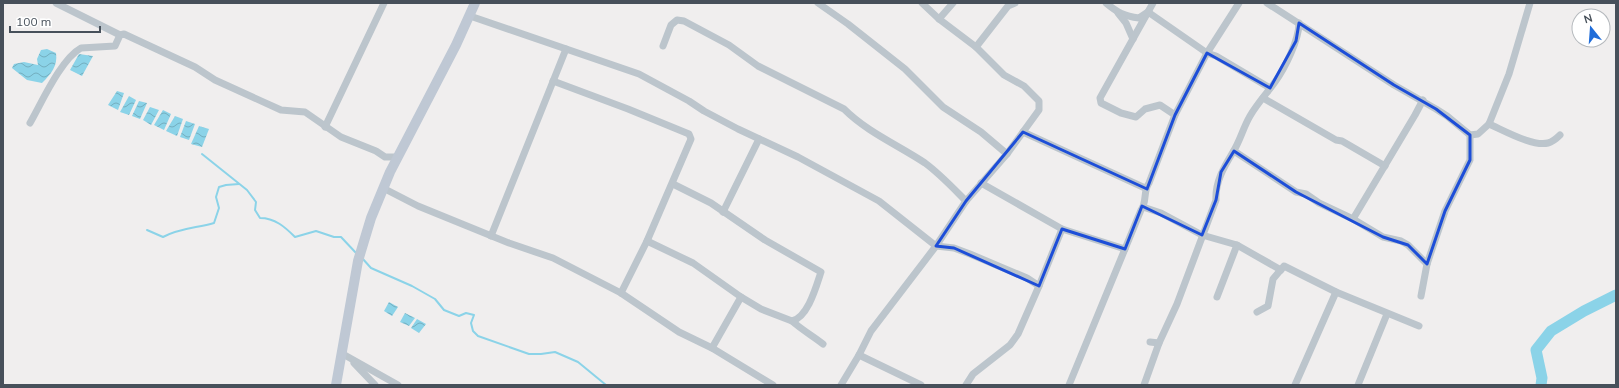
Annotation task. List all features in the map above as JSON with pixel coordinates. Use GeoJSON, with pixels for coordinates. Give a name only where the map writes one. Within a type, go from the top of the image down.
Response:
{"type":"FeatureCollection","features":[{"type":"Feature","properties":{"kind":"main road"},"geometry":{"type":"LineString","coordinates":[[336,385],[346,356],[362,248],[371,218],[390,172],[470,16],[475,3]]}},
{"type":"Feature","properties":{"kind":"street"},"geometry":{"type":"LineString","coordinates":[[56,3],[120,35],[124,34],[195,67],[215,80],[281,110],[305,112],[341,137],[371,149],[385,157],[398,157]]}},
{"type":"Feature","properties":{"kind":"street"},"geometry":{"type":"LineString","coordinates":[[325,127],[384,3]]}},
{"type":"Feature","properties":{"kind":"street"},"geometry":{"type":"LineString","coordinates":[[818,3],[848,24],[905,69],[943,107],[981,132],[1007,154]]}},
{"type":"Feature","properties":{"kind":"street"},"geometry":{"type":"LineString","coordinates":[[841,385],[871,331],[936,246],[966,201],[1007,154],[1039,110],[1039,101],[1024,86],[1004,74],[976,47],[939,19],[922,3]]}},
{"type":"Feature","properties":{"kind":"street"},"geometry":{"type":"LineString","coordinates":[[939,19],[952,3]]}},
{"type":"Feature","properties":{"kind":"street"},"geometry":{"type":"LineString","coordinates":[[976,47],[1008,6],[1015,3]]}},
{"type":"Feature","properties":{"kind":"street"},"geometry":{"type":"LineString","coordinates":[[1106,3],[1118,13],[1126,23],[1133,39]]}},
{"type":"Feature","properties":{"kind":"street"},"geometry":{"type":"LineString","coordinates":[[1153,3],[1100,98],[1101,103],[1121,113],[1136,117],[1146,109],[1160,105],[1175,115]]}},
{"type":"Feature","properties":{"kind":"street"},"geometry":{"type":"LineString","coordinates":[[1069,385],[1141,210],[1144,207],[1145,188],[1149,183],[1175,115],[1207,53],[1239,3]]}},
{"type":"Feature","properties":{"kind":"street"},"geometry":{"type":"LineString","coordinates":[[1267,3],[1394,85],[1423,100],[1447,116],[1470,135],[1478,134],[1489,124],[1509,74],[1530,3]]}},
{"type":"Feature","properties":{"kind":"street"},"geometry":{"type":"LineString","coordinates":[[1118,13],[1139,18],[1148,12]]}},
{"type":"Feature","properties":{"kind":"street"},"geometry":{"type":"LineString","coordinates":[[1148,12],[1207,53],[1216,56],[1270,88]]}},
{"type":"Feature","properties":{"kind":"street"},"geometry":{"type":"LineString","coordinates":[[470,16],[639,74],[689,101],[704,111],[798,157],[879,201],[936,246],[954,248],[970,254],[1027,278],[1039,286]]}},
{"type":"Feature","properties":{"kind":"street"},"geometry":{"type":"LineString","coordinates":[[663,46],[671,25],[677,20],[684,21],[729,45],[758,66],[844,109],[853,118],[934,169],[966,201]]}},
{"type":"Feature","properties":{"kind":"street"},"geometry":{"type":"LineString","coordinates":[[1144,385],[1159,343],[1177,304],[1216,200],[1215,192],[1221,172],[1234,151],[1250,117],[1270,88],[1276,82],[1296,42],[1299,23]]}},
{"type":"Feature","properties":{"kind":"street"},"geometry":{"type":"LineString","coordinates":[[30,123],[66,61],[77,50],[81,48],[115,46],[120,35]]}},
{"type":"Feature","properties":{"kind":"street"},"geometry":{"type":"LineString","coordinates":[[492,236],[566,50]]}},
{"type":"Feature","properties":{"kind":"street"},"geometry":{"type":"LineString","coordinates":[[553,81],[689,134],[692,139],[647,241],[621,293]]}},
{"type":"Feature","properties":{"kind":"street"},"geometry":{"type":"LineString","coordinates":[[1263,98],[1385,166]]}},
{"type":"Feature","properties":{"kind":"street"},"geometry":{"type":"LineString","coordinates":[[1353,219],[1423,100]]}},
{"type":"Feature","properties":{"kind":"street"},"geometry":{"type":"LineString","coordinates":[[1489,124],[1537,143],[1549,143],[1560,135]]}},
{"type":"Feature","properties":{"kind":"street"},"geometry":{"type":"LineString","coordinates":[[1023,132],[1145,188]]}},
{"type":"Feature","properties":{"kind":"street"},"geometry":{"type":"LineString","coordinates":[[1421,296],[1426,264],[1445,211],[1470,160],[1470,135]]}},
{"type":"Feature","properties":{"kind":"street"},"geometry":{"type":"LineString","coordinates":[[723,212],[759,139]]}},
{"type":"Feature","properties":{"kind":"street"},"geometry":{"type":"LineString","coordinates":[[1234,151],[1296,192],[1306,194],[1319,204],[1353,219],[1383,237],[1401,241],[1426,264]]}},
{"type":"Feature","properties":{"kind":"street"},"geometry":{"type":"LineString","coordinates":[[385,157],[390,172]]}},
{"type":"Feature","properties":{"kind":"street"},"geometry":{"type":"LineString","coordinates":[[981,183],[1062,230],[1125,249]]}},
{"type":"Feature","properties":{"kind":"street"},"geometry":{"type":"LineString","coordinates":[[673,184],[711,203],[766,240],[821,272],[813,296],[802,315],[797,320],[792,321]]}},
{"type":"Feature","properties":{"kind":"street"},"geometry":{"type":"LineString","coordinates":[[383,188],[418,206],[509,244],[546,255],[621,293],[679,332],[712,348],[773,385]]}},
{"type":"Feature","properties":{"kind":"street"},"geometry":{"type":"LineString","coordinates":[[1144,207],[1161,214],[1202,236],[1237,245],[1280,270]]}},
{"type":"Feature","properties":{"kind":"street"},"geometry":{"type":"LineString","coordinates":[[966,385],[973,374],[1010,345],[1018,334],[1062,230]]}},
{"type":"Feature","properties":{"kind":"street"},"geometry":{"type":"LineString","coordinates":[[647,241],[693,263],[740,297],[761,309],[792,321],[802,330],[814,336],[823,344]]}},
{"type":"Feature","properties":{"kind":"street"},"geometry":{"type":"LineString","coordinates":[[1217,297],[1237,245]]}},
{"type":"Feature","properties":{"kind":"street"},"geometry":{"type":"LineString","coordinates":[[1257,312],[1268,306],[1273,279],[1284,266],[1336,292],[1419,326]]}},
{"type":"Feature","properties":{"kind":"street"},"geometry":{"type":"LineString","coordinates":[[1295,385],[1336,292]]}},
{"type":"Feature","properties":{"kind":"street"},"geometry":{"type":"LineString","coordinates":[[712,348],[740,297]]}},
{"type":"Feature","properties":{"kind":"street"},"geometry":{"type":"LineString","coordinates":[[1358,385],[1388,314]]}},
{"type":"Feature","properties":{"kind":"street"},"geometry":{"type":"LineString","coordinates":[[1150,342],[1159,343]]}},
{"type":"Feature","properties":{"kind":"street"},"geometry":{"type":"LineString","coordinates":[[859,355],[921,385]]}},
{"type":"Feature","properties":{"kind":"street"},"geometry":{"type":"LineString","coordinates":[[346,356],[375,385]]}},
{"type":"Feature","properties":{"kind":"street"},"geometry":{"type":"LineString","coordinates":[[346,356],[398,385]]}},
{"type":"Feature","properties":{"kind":"highlighted area"},"geometry":{"type":"Polygon","coordinates":[[[1299,23],[1394,85],[1436,109],[1470,135],[1470,160],[1445,211],[1427,264],[1408,245],[1383,237],[1296,192],[1234,151],[1221,172],[1216,200],[1202,235],[1142,206],[1125,249],[1062,229],[1039,286],[954,248],[936,246],[966,201],[1023,132],[1147,189],[1175,115],[1207,53],[1270,88],[1296,41],[1299,23]]]}},
{"type":"Feature","properties":{"kind":"water"},"geometry":{"type":"Polygon","coordinates":[[[47,49],[56,53],[56,62],[51,73],[42,83],[27,80],[12,68],[14,64],[24,62],[38,65],[37,59],[41,50],[47,49]]]}},
{"type":"Feature","properties":{"kind":"water"},"geometry":{"type":"Polygon","coordinates":[[[79,54],[93,56],[82,76],[70,70],[79,54]]]}},
{"type":"Feature","properties":{"kind":"water"},"geometry":{"type":"Polygon","coordinates":[[[117,91],[124,93],[118,110],[108,105],[117,91]]]}},
{"type":"Feature","properties":{"kind":"water"},"geometry":{"type":"Polygon","coordinates":[[[129,96],[136,100],[129,115],[120,112],[129,96]]]}},
{"type":"Feature","properties":{"kind":"water"},"geometry":{"type":"Polygon","coordinates":[[[139,101],[147,103],[140,119],[132,116],[139,101]]]}},
{"type":"Feature","properties":{"kind":"water"},"geometry":{"type":"Polygon","coordinates":[[[150,107],[159,110],[151,125],[143,120],[150,107]]]}},
{"type":"Feature","properties":{"kind":"water"},"geometry":{"type":"Polygon","coordinates":[[[163,110],[171,114],[164,130],[154,125],[163,110]]]}},
{"type":"Feature","properties":{"kind":"water"},"geometry":{"type":"Polygon","coordinates":[[[175,116],[183,119],[177,136],[166,131],[175,116]]]}},
{"type":"Feature","properties":{"kind":"water"},"geometry":{"type":"Polygon","coordinates":[[[186,121],[195,124],[189,140],[180,137],[186,121]]]}},
{"type":"Feature","properties":{"kind":"water"},"geometry":{"type":"Polygon","coordinates":[[[199,126],[209,129],[202,147],[191,144],[199,126]]]}},
{"type":"Feature","properties":{"kind":"water"},"geometry":{"type":"Polygon","coordinates":[[[389,302],[398,307],[392,316],[384,311],[389,302]]]}},
{"type":"Feature","properties":{"kind":"water"},"geometry":{"type":"Polygon","coordinates":[[[405,313],[415,318],[409,326],[400,322],[405,313]]]}},
{"type":"Feature","properties":{"kind":"water"},"geometry":{"type":"Polygon","coordinates":[[[417,319],[426,324],[419,333],[411,328],[417,319]]]}},
{"type":"Feature","properties":{"kind":"waterway"},"geometry":{"type":"LineString","coordinates":[[202,154],[247,190],[256,202],[255,210],[260,218],[275,221],[295,237],[316,231],[334,237],[341,237],[357,254]]}},
{"type":"Feature","properties":{"kind":"waterway"},"geometry":{"type":"LineString","coordinates":[[147,230],[163,237],[182,230],[214,223],[219,208],[216,197],[219,187],[239,184]]}},
{"type":"Feature","properties":{"kind":"waterway"},"geometry":{"type":"LineString","coordinates":[[362,258],[371,268],[412,286],[435,299],[444,310],[459,316],[466,313],[474,315],[471,323],[473,331],[478,336],[529,354],[555,352],[578,362],[606,385]]}},
{"type":"Feature","properties":{"kind":"waterway"},"geometry":{"type":"LineString","coordinates":[[1541,385],[1542,378],[1536,350],[1551,331],[1584,311],[1616,295]]}}]}
